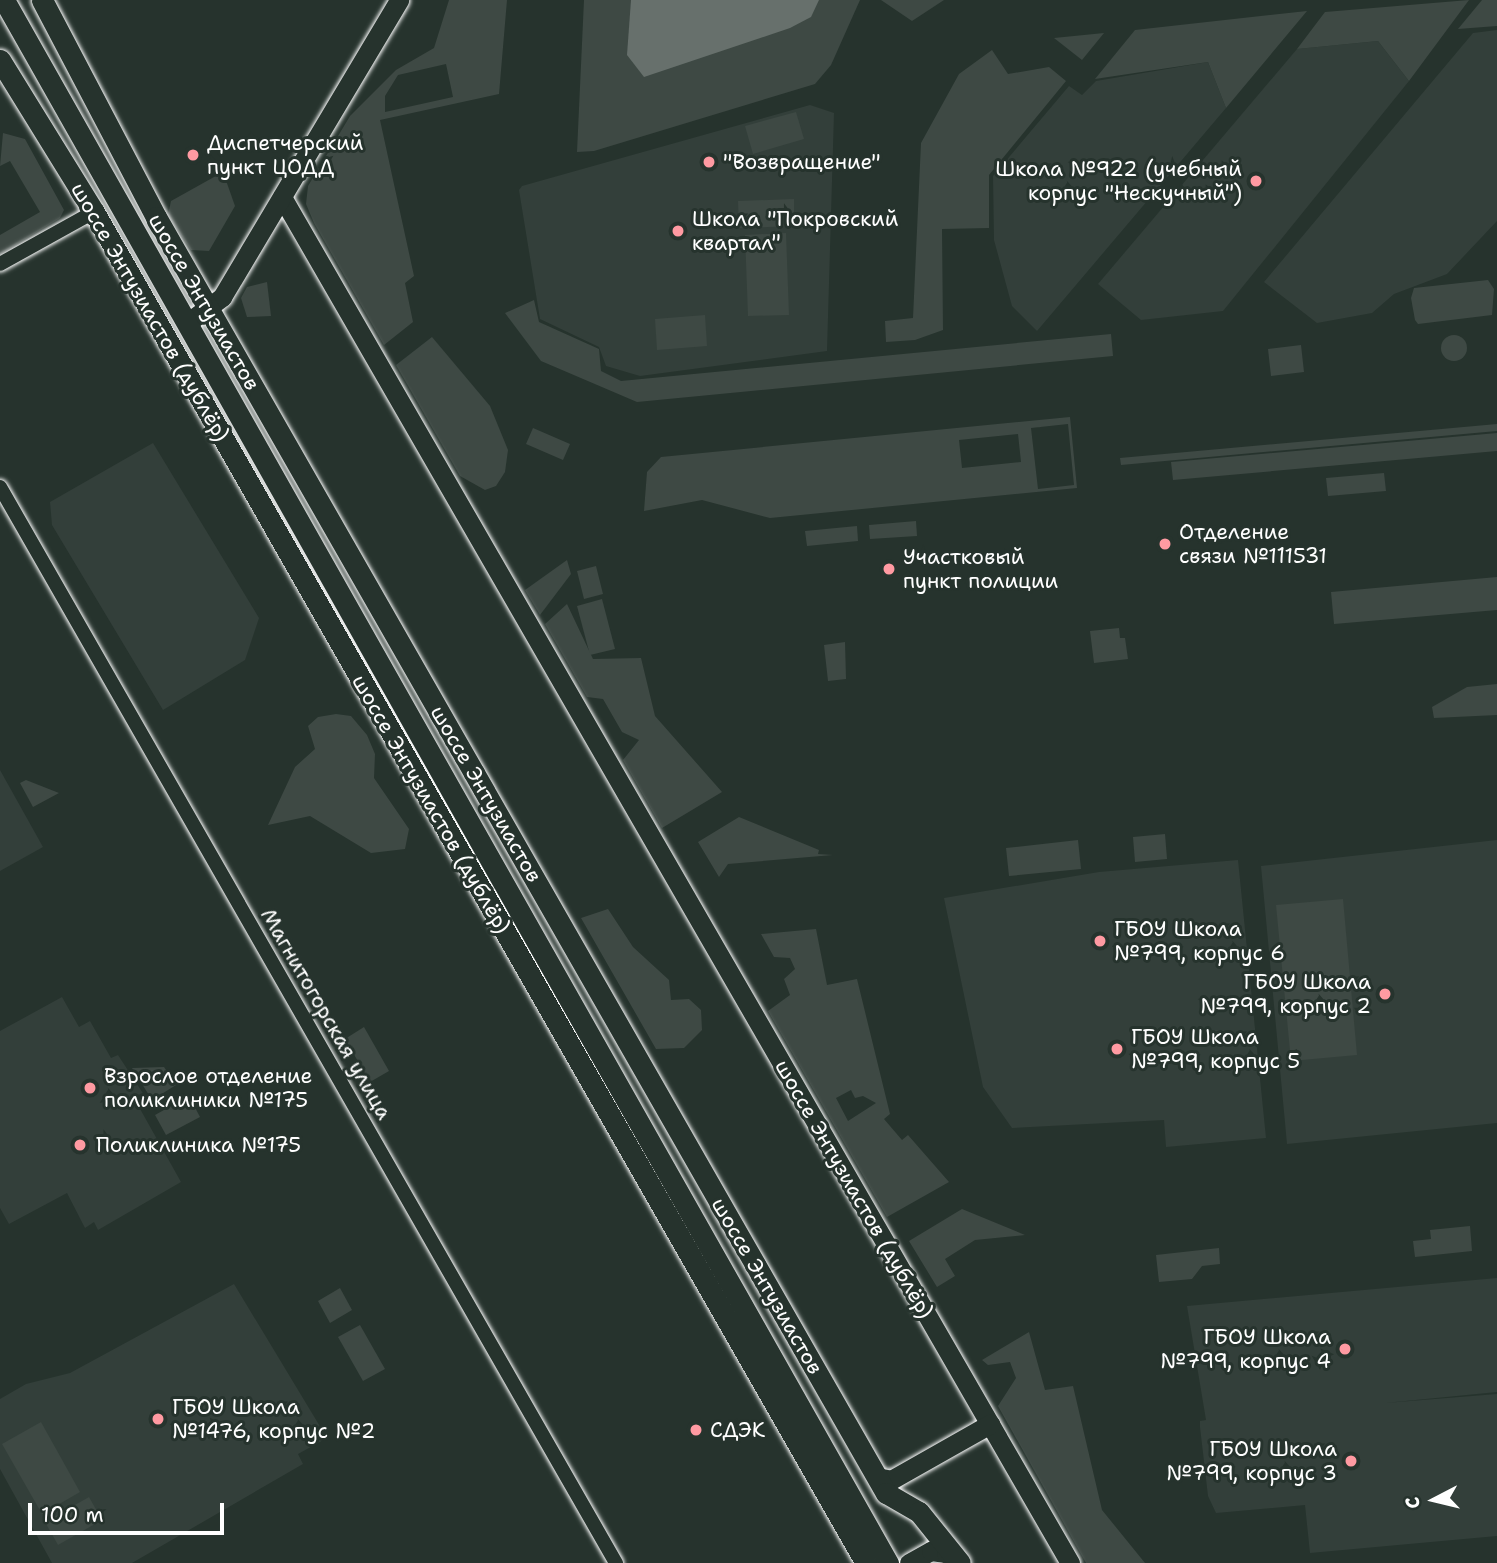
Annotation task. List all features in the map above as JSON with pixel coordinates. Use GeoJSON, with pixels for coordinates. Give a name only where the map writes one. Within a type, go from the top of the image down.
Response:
{"type":"FeatureCollection","features":[{"type":"Feature","properties":{"kind":"main road","name":"шоссе Энтузиастов"},"geometry":{"type":"LineString","coordinates":[[4,0],[888,1563]]}},
{"type":"Feature","properties":{"kind":"main road","name":"шоссе Энтузиастов"},"geometry":{"type":"LineString","coordinates":[[42,0],[156,217],[885,1483]]}},
{"type":"Feature","properties":{"kind":"main road","name":"шоссе Энтузиастов (дублёр)"},"geometry":{"type":"LineString","coordinates":[[0,60],[94,212],[863,1557]]}},
{"type":"Feature","properties":{"kind":"main road"},"geometry":{"type":"LineString","coordinates":[[885,1483],[919,1512],[960,1563]]}},
{"type":"Feature","properties":{"kind":"street"},"geometry":{"type":"LineString","coordinates":[[187,323],[210,309],[222,297],[399,0]]}},
{"type":"Feature","properties":{"kind":"street","name":"шоссе Энтузиастов (дублёр)"},"geometry":{"type":"LineString","coordinates":[[282,197],[1070,1563]]}},
{"type":"Feature","properties":{"kind":"street"},"geometry":{"type":"LineString","coordinates":[[0,264],[94,212]]}},
{"type":"Feature","properties":{"kind":"street","name":"Магнитогорская улица"},"geometry":{"type":"LineString","coordinates":[[0,487],[616,1563]]}},
{"type":"Feature","properties":{"kind":"street"},"geometry":{"type":"LineString","coordinates":[[885,1483],[990,1424]]}},
{"type":"Feature","properties":{"kind":"street"},"geometry":{"type":"LineString","coordinates":[[909,1563],[923,1553],[939,1551],[960,1563]]}},
{"type":"Feature","properties":{"kind":"shaded area"},"geometry":{"type":"Polygon","coordinates":[[[449,0],[507,0],[499,94],[380,120],[414,276],[405,283],[413,322],[384,345],[314,223],[306,204],[308,186],[350,116],[396,70],[434,48],[449,0]],[[446,64],[398,75],[385,96],[385,112],[453,97],[446,64]]]}},
{"type":"Feature","properties":{"kind":"shaded area"},"geometry":{"type":"Polygon","coordinates":[[[584,0],[860,0],[831,65],[815,84],[594,151],[577,152],[584,0]]]}},
{"type":"Feature","properties":{"kind":"shaded area"},"geometry":{"type":"Polygon","coordinates":[[[631,0],[819,0],[811,17],[790,28],[644,77],[627,55],[631,0]]]}},
{"type":"Feature","properties":{"kind":"shaded area"},"geometry":{"type":"Polygon","coordinates":[[[881,0],[944,0],[912,21],[881,0]]]}},
{"type":"Feature","properties":{"kind":"shaded area"},"geometry":{"type":"Polygon","coordinates":[[[1469,0],[1409,81],[1378,41],[1297,49],[1325,12],[1469,0]]]}},
{"type":"Feature","properties":{"kind":"shaded area"},"geometry":{"type":"Polygon","coordinates":[[[1482,0],[1497,0],[1497,26],[1458,29],[1482,0]]]}},
{"type":"Feature","properties":{"kind":"shaded area"},"geometry":{"type":"Polygon","coordinates":[[[1307,11],[1226,108],[1208,62],[1095,79],[1135,30],[1307,11]]]}},
{"type":"Feature","properties":{"kind":"shaded area"},"geometry":{"type":"Polygon","coordinates":[[[1497,30],[1497,221],[1447,274],[1394,294],[1372,313],[1317,323],[1264,282],[1473,33],[1497,30]]]}},
{"type":"Feature","properties":{"kind":"shaded area"},"geometry":{"type":"Polygon","coordinates":[[[1104,33],[1082,60],[1054,38],[1104,33]]]}},
{"type":"Feature","properties":{"kind":"shaded area","name":"Школа №922 (учебный корпус \"Нескучный\")"},"geometry":{"type":"Polygon","coordinates":[[[1378,41],[1409,81],[1223,311],[1141,320],[1098,284],[1297,49],[1378,41]]]}},
{"type":"Feature","properties":{"kind":"shaded area"},"geometry":{"type":"Polygon","coordinates":[[[992,50],[1008,74],[1049,67],[1066,81],[989,175],[989,228],[942,229],[943,330],[915,340],[886,342],[885,321],[913,318],[921,143],[959,74],[992,50]]]}},
{"type":"Feature","properties":{"kind":"shaded area"},"geometry":{"type":"Polygon","coordinates":[[[1208,62],[1226,108],[1037,331],[1012,306],[994,240],[993,176],[1069,86],[1082,95],[1096,81],[1208,62]]]}},
{"type":"Feature","properties":{"kind":"shaded area","name":"Школа \"Покровский квартал\""},"geometry":{"type":"Polygon","coordinates":[[[810,105],[834,113],[827,351],[640,376],[606,366],[599,347],[540,319],[519,190],[522,186],[810,105]]]}},
{"type":"Feature","properties":{"kind":"shaded area"},"geometry":{"type":"Polygon","coordinates":[[[796,112],[804,139],[753,154],[745,126],[796,112]]]}},
{"type":"Feature","properties":{"kind":"shaded area"},"geometry":{"type":"Polygon","coordinates":[[[3,133],[25,139],[64,210],[60,218],[0,254],[0,235],[40,212],[10,161],[0,166],[3,133]]]}},
{"type":"Feature","properties":{"kind":"shaded area"},"geometry":{"type":"Polygon","coordinates":[[[223,172],[235,206],[209,251],[191,250],[168,215],[171,201],[223,172]]]}},
{"type":"Feature","properties":{"kind":"shaded area"},"geometry":{"type":"Polygon","coordinates":[[[794,199],[794,226],[739,228],[738,201],[794,199]]]}},
{"type":"Feature","properties":{"kind":"shaded area"},"geometry":{"type":"Polygon","coordinates":[[[786,233],[789,315],[748,316],[745,235],[786,233]]]}},
{"type":"Feature","properties":{"kind":"shaded area"},"geometry":{"type":"Polygon","coordinates":[[[1488,280],[1494,289],[1492,315],[1418,324],[1415,320],[1411,298],[1414,288],[1488,280]]]}},
{"type":"Feature","properties":{"kind":"shaded area"},"geometry":{"type":"Polygon","coordinates":[[[267,282],[271,316],[247,317],[241,298],[247,287],[267,282]]]}},
{"type":"Feature","properties":{"kind":"shaded area"},"geometry":{"type":"Polygon","coordinates":[[[534,300],[539,322],[599,349],[601,371],[621,381],[1111,334],[1113,356],[637,402],[541,361],[505,313],[534,300]]]}},
{"type":"Feature","properties":{"kind":"shaded area"},"geometry":{"type":"Polygon","coordinates":[[[705,315],[707,346],[657,350],[655,319],[705,315]]]}},
{"type":"Feature","properties":{"kind":"shaded area"},"geometry":{"type":"Polygon","coordinates":[[[1454,335],[1463,339],[1467,348],[1463,357],[1454,361],[1445,357],[1441,348],[1445,339],[1454,335]]]}},
{"type":"Feature","properties":{"kind":"shaded area"},"geometry":{"type":"Polygon","coordinates":[[[432,337],[490,406],[508,450],[505,472],[496,486],[485,490],[460,476],[396,365],[432,337]]]}},
{"type":"Feature","properties":{"kind":"shaded area"},"geometry":{"type":"Polygon","coordinates":[[[1301,345],[1304,372],[1271,376],[1268,349],[1301,345]]]}},
{"type":"Feature","properties":{"kind":"shaded area"},"geometry":{"type":"Polygon","coordinates":[[[1070,417],[1077,488],[770,518],[702,500],[644,511],[647,472],[661,457],[1070,417]],[[1068,424],[1031,428],[1038,489],[1074,485],[1068,424]],[[1018,434],[959,440],[962,468],[1021,462],[1018,434]]]}},
{"type":"Feature","properties":{"kind":"shaded area"},"geometry":{"type":"Polygon","coordinates":[[[1497,424],[1497,431],[1121,465],[1120,458],[1497,424]]]}},
{"type":"Feature","properties":{"kind":"shaded area"},"geometry":{"type":"Polygon","coordinates":[[[533,428],[570,444],[563,460],[526,444],[533,428]]]}},
{"type":"Feature","properties":{"kind":"shaded area"},"geometry":{"type":"Polygon","coordinates":[[[1497,433],[1497,451],[1173,480],[1171,462],[1497,433]]]}},
{"type":"Feature","properties":{"kind":"shaded area"},"geometry":{"type":"Polygon","coordinates":[[[153,443],[259,618],[245,660],[163,710],[52,525],[50,502],[153,443]]]}},
{"type":"Feature","properties":{"kind":"shaded area"},"geometry":{"type":"Polygon","coordinates":[[[1384,473],[1386,491],[1328,496],[1326,478],[1384,473]]]}},
{"type":"Feature","properties":{"kind":"shaded area"},"geometry":{"type":"Polygon","coordinates":[[[916,521],[917,536],[870,539],[869,525],[916,521]]]}},
{"type":"Feature","properties":{"kind":"shaded area"},"geometry":{"type":"Polygon","coordinates":[[[857,526],[858,541],[807,546],[805,531],[857,526]]]}},
{"type":"Feature","properties":{"kind":"shaded area"},"geometry":{"type":"Polygon","coordinates":[[[567,560],[571,574],[540,615],[525,590],[567,560]]]}},
{"type":"Feature","properties":{"kind":"shaded area"},"geometry":{"type":"Polygon","coordinates":[[[596,566],[603,594],[584,599],[577,571],[596,566]]]}},
{"type":"Feature","properties":{"kind":"shaded area"},"geometry":{"type":"Polygon","coordinates":[[[1497,577],[1497,610],[1334,624],[1331,592],[1497,577]]]}},
{"type":"Feature","properties":{"kind":"shaded area"},"geometry":{"type":"Polygon","coordinates":[[[602,599],[615,649],[590,655],[577,606],[602,599]]]}},
{"type":"Feature","properties":{"kind":"shaded area"},"geometry":{"type":"Polygon","coordinates":[[[567,604],[593,659],[641,658],[655,716],[722,792],[662,828],[623,760],[639,740],[622,732],[603,699],[587,697],[545,624],[567,604]]]}},
{"type":"Feature","properties":{"kind":"shaded area"},"geometry":{"type":"Polygon","coordinates":[[[1119,628],[1120,638],[1125,638],[1128,659],[1094,663],[1090,631],[1119,628]]]}},
{"type":"Feature","properties":{"kind":"shaded area"},"geometry":{"type":"Polygon","coordinates":[[[845,642],[846,679],[828,681],[824,645],[845,642]]]}},
{"type":"Feature","properties":{"kind":"shaded area"},"geometry":{"type":"Polygon","coordinates":[[[1497,684],[1497,715],[1434,718],[1432,707],[1467,687],[1497,684]]]}},
{"type":"Feature","properties":{"kind":"shaded area"},"geometry":{"type":"Polygon","coordinates":[[[336,714],[351,716],[367,735],[375,754],[374,778],[409,829],[405,849],[371,853],[310,816],[268,825],[295,767],[315,749],[308,726],[318,717],[336,714]]]}},
{"type":"Feature","properties":{"kind":"shaded area"},"geometry":{"type":"Polygon","coordinates":[[[0,770],[43,847],[0,871],[0,770]]]}},
{"type":"Feature","properties":{"kind":"shaded area"},"geometry":{"type":"Polygon","coordinates":[[[26,780],[59,793],[33,807],[20,783],[26,780]]]}},
{"type":"Feature","properties":{"kind":"shaded area"},"geometry":{"type":"Polygon","coordinates":[[[739,817],[819,850],[818,854],[833,855],[728,864],[719,877],[698,842],[739,817]]]}},
{"type":"Feature","properties":{"kind":"shaded area"},"geometry":{"type":"Polygon","coordinates":[[[1165,834],[1167,859],[1135,862],[1133,837],[1165,834]]]}},
{"type":"Feature","properties":{"kind":"shaded area"},"geometry":{"type":"Polygon","coordinates":[[[1078,840],[1081,869],[1009,876],[1006,848],[1078,840]]]}},
{"type":"Feature","properties":{"kind":"shaded area","name":"ГБОУ Школа №799, корпус 2"},"geometry":{"type":"Polygon","coordinates":[[[1497,840],[1497,1123],[1287,1144],[1261,866],[1497,840]]]}},
{"type":"Feature","properties":{"kind":"shaded area"},"geometry":{"type":"Polygon","coordinates":[[[1238,860],[1266,1138],[1166,1147],[1164,1120],[1012,1128],[983,1087],[944,898],[1099,872],[1238,860]]]}},
{"type":"Feature","properties":{"kind":"shaded area"},"geometry":{"type":"Polygon","coordinates":[[[1343,899],[1357,1055],[1291,1061],[1276,905],[1343,899]]]}},
{"type":"Feature","properties":{"kind":"shaded area"},"geometry":{"type":"Polygon","coordinates":[[[608,909],[633,947],[669,980],[671,1000],[689,999],[701,1010],[702,1030],[684,1048],[656,1049],[581,918],[608,909]]]}},
{"type":"Feature","properties":{"kind":"shaded area"},"geometry":{"type":"Polygon","coordinates":[[[816,929],[827,985],[857,979],[890,1114],[884,1119],[902,1140],[908,1135],[949,1182],[887,1217],[768,1011],[790,995],[784,979],[795,969],[790,958],[774,957],[761,934],[816,929]],[[851,1090],[836,1098],[848,1121],[876,1103],[863,1096],[855,1098],[851,1090]]]}},
{"type":"Feature","properties":{"kind":"shaded area","name":"Поликлиника №175"},"geometry":{"type":"Polygon","coordinates":[[[62,997],[79,1027],[90,1021],[111,1058],[118,1055],[148,1101],[139,1107],[181,1182],[98,1230],[94,1222],[85,1228],[67,1193],[9,1224],[0,1208],[0,1031],[62,997]]]}},
{"type":"Feature","properties":{"kind":"shaded area"},"geometry":{"type":"Polygon","coordinates":[[[364,1027],[389,1071],[370,1082],[345,1039],[364,1027]]]}},
{"type":"Feature","properties":{"kind":"shaded area"},"geometry":{"type":"Polygon","coordinates":[[[164,1067],[176,1085],[152,1100],[132,1068],[164,1067]]]}},
{"type":"Feature","properties":{"kind":"shaded area"},"geometry":{"type":"Polygon","coordinates":[[[189,1096],[200,1117],[166,1135],[155,1115],[189,1096]]]}},
{"type":"Feature","properties":{"kind":"shaded area"},"geometry":{"type":"Polygon","coordinates":[[[962,1209],[1025,1235],[975,1240],[945,1259],[955,1276],[937,1287],[909,1241],[962,1209]]]}},
{"type":"Feature","properties":{"kind":"shaded area"},"geometry":{"type":"Polygon","coordinates":[[[1470,1226],[1472,1251],[1415,1257],[1413,1241],[1431,1239],[1430,1230],[1470,1226]]]}},
{"type":"Feature","properties":{"kind":"shaded area"},"geometry":{"type":"Polygon","coordinates":[[[1219,1248],[1220,1264],[1202,1266],[1192,1279],[1159,1282],[1156,1255],[1219,1248]]]}},
{"type":"Feature","properties":{"kind":"shaded area"},"geometry":{"type":"Polygon","coordinates":[[[1497,1278],[1497,1392],[1385,1403],[1497,1394],[1497,1536],[1310,1553],[1305,1505],[1216,1513],[1208,1496],[1200,1427],[1200,1421],[1206,1420],[1187,1306],[1497,1278]]]}},
{"type":"Feature","properties":{"kind":"shaded area","name":"ГБОУ Школа №1476, корпус №2"},"geometry":{"type":"Polygon","coordinates":[[[234,1284],[327,1438],[298,1454],[303,1464],[132,1563],[52,1563],[0,1469],[0,1399],[26,1384],[70,1373],[234,1284]]]}},
{"type":"Feature","properties":{"kind":"shaded area"},"geometry":{"type":"Polygon","coordinates":[[[340,1288],[352,1310],[330,1323],[318,1301],[340,1288]]]}},
{"type":"Feature","properties":{"kind":"shaded area"},"geometry":{"type":"Polygon","coordinates":[[[360,1325],[385,1369],[363,1381],[338,1337],[360,1325]]]}},
{"type":"Feature","properties":{"kind":"shaded area"},"geometry":{"type":"Polygon","coordinates":[[[1029,1332],[1045,1390],[1073,1386],[1102,1510],[1145,1563],[1086,1563],[998,1406],[1016,1378],[1010,1362],[988,1365],[982,1360],[1029,1332]]]}},
{"type":"Feature","properties":{"kind":"shaded area"},"geometry":{"type":"Polygon","coordinates":[[[41,1422],[80,1492],[42,1514],[2,1444],[41,1422]]]}},
{"type":"Feature","properties":{"kind":"shaded area"},"geometry":{"type":"Polygon","coordinates":[[[89,1497],[102,1520],[58,1545],[45,1522],[89,1497]]]}},
{"type":"Feature","properties":{"kind":"place","name":"Диспетчерский пункт ЦОДД"},"geometry":{"type":"Point","coordinates":[193,155]}},
{"type":"Feature","properties":{"kind":"place","name":"\"Возвращение\""},"geometry":{"type":"Point","coordinates":[709,162]}},
{"type":"Feature","properties":{"kind":"place","name":"Школа №922 (учебный корпус \"Нескучный\")"},"geometry":{"type":"Point","coordinates":[1256,181]}},
{"type":"Feature","properties":{"kind":"place","name":"Школа \"Покровский квартал\""},"geometry":{"type":"Point","coordinates":[678,231]}},
{"type":"Feature","properties":{"kind":"place","name":"Отделение связи №111531"},"geometry":{"type":"Point","coordinates":[1165,544]}},
{"type":"Feature","properties":{"kind":"place","name":"Участковый пункт полиции"},"geometry":{"type":"Point","coordinates":[889,569]}},
{"type":"Feature","properties":{"kind":"place","name":"ГБОУ Школа №799, корпус 6"},"geometry":{"type":"Point","coordinates":[1100,941]}},
{"type":"Feature","properties":{"kind":"place","name":"ГБОУ Школа №799, корпус 2"},"geometry":{"type":"Point","coordinates":[1385,994]}},
{"type":"Feature","properties":{"kind":"place","name":"ГБОУ Школа №799, корпус 5"},"geometry":{"type":"Point","coordinates":[1117,1049]}},
{"type":"Feature","properties":{"kind":"place","name":"Взрослое отделение поликлиники №175"},"geometry":{"type":"Point","coordinates":[90,1088]}},
{"type":"Feature","properties":{"kind":"place","name":"Поликлиника №175"},"geometry":{"type":"Point","coordinates":[80,1145]}},
{"type":"Feature","properties":{"kind":"place","name":"ГБОУ Школа №799, корпус 4"},"geometry":{"type":"Point","coordinates":[1345,1349]}},
{"type":"Feature","properties":{"kind":"place","name":"ГБОУ Школа №1476, корпус №2"},"geometry":{"type":"Point","coordinates":[158,1419]}},
{"type":"Feature","properties":{"kind":"place","name":"СДЭК"},"geometry":{"type":"Point","coordinates":[696,1430]}},
{"type":"Feature","properties":{"kind":"place","name":"ГБОУ Школа №799, корпус 3"},"geometry":{"type":"Point","coordinates":[1351,1461]}}]}
